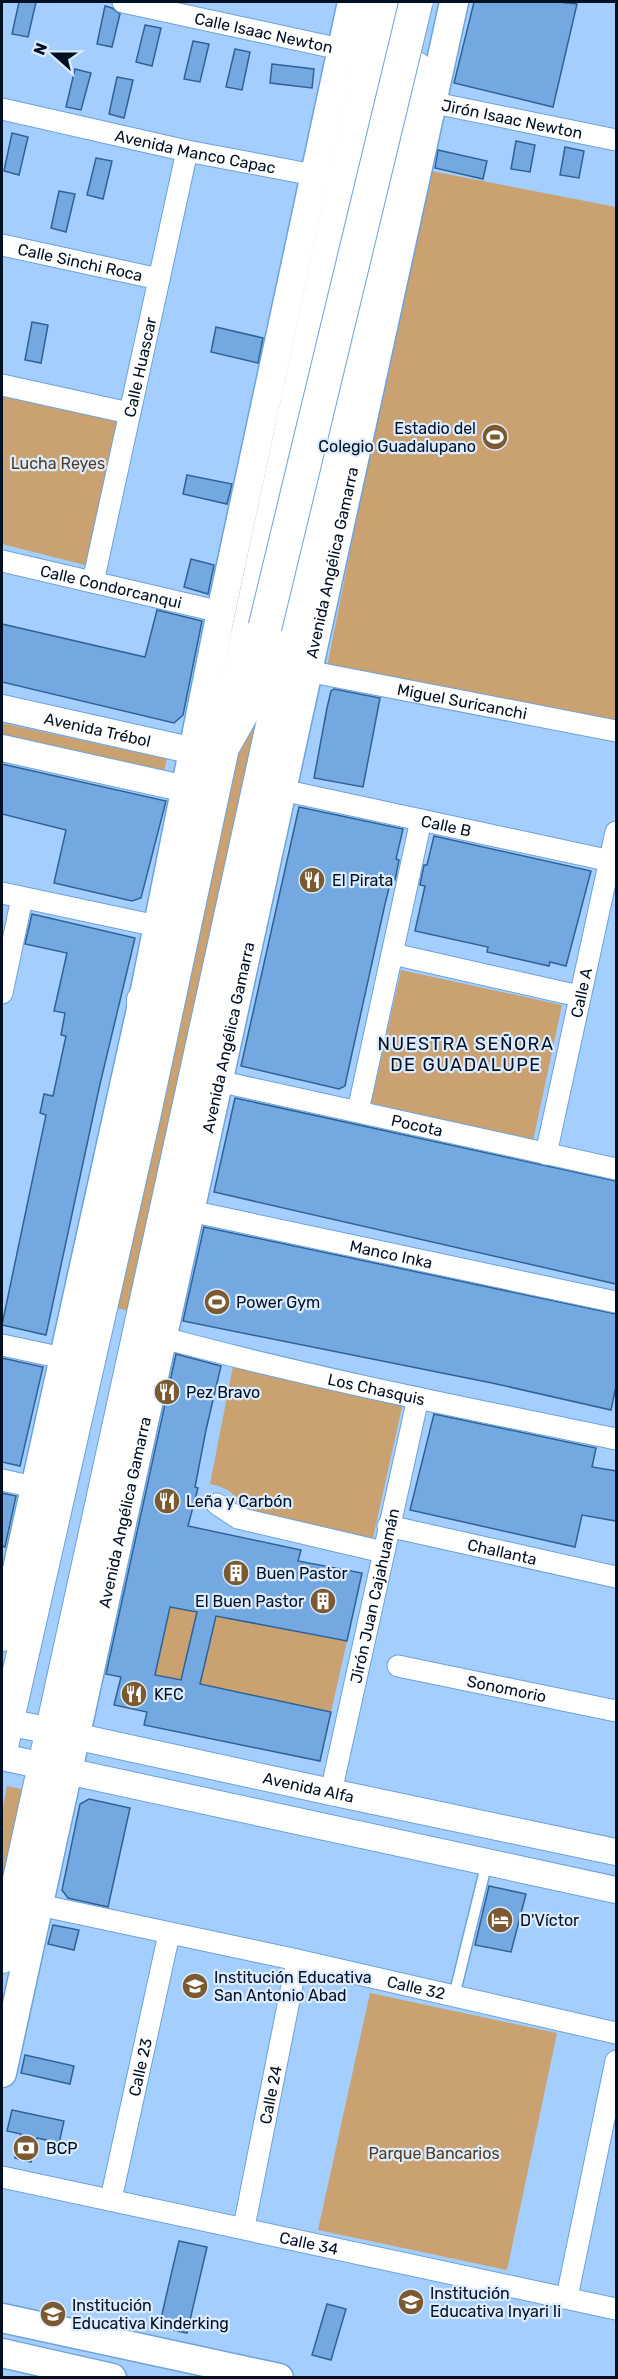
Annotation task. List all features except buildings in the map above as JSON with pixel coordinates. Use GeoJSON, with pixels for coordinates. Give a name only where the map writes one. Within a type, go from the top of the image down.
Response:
{"type":"FeatureCollection","features":[{"type":"Feature","properties":{"kind":"highway"},"geometry":{"type":"LineString","coordinates":[[207,752],[242,713],[265,627],[416,2]]}},
{"type":"Feature","properties":{"kind":"main road"},"geometry":{"type":"LineString","coordinates":[[3,1731],[145,1113],[207,752],[355,52],[352,2]]}},
{"type":"Feature","properties":{"kind":"main road"},"geometry":{"type":"LineString","coordinates":[[355,52],[382,2]]}},
{"type":"Feature","properties":{"kind":"main road","name":"Avenida Angélica Gamarra"},"geometry":{"type":"LineString","coordinates":[[178,1208],[218,1081],[308,671],[421,100],[432,2]]}},
{"type":"Feature","properties":{"kind":"main road","name":"Avenida Angélica Gamarra"},"geometry":{"type":"LineString","coordinates":[[2,1957],[56,1769],[64,1733],[178,1208],[239,870],[268,748],[389,189],[454,2]]}},
{"type":"Feature","properties":{"kind":"main road"},"geometry":{"type":"LineString","coordinates":[[3,1625],[143,1000],[186,789],[207,752],[221,612],[329,178]]}},
{"type":"Feature","properties":{"kind":"main road"},"geometry":{"type":"LineString","coordinates":[[268,748],[282,790]]}},
{"type":"Feature","properties":{"kind":"main road"},"geometry":{"type":"LineString","coordinates":[[143,1000],[145,1113]]}},
{"type":"Feature","properties":{"kind":"main road"},"geometry":{"type":"LineString","coordinates":[[97,1318],[105,1326],[116,1330],[151,1335]]}},
{"type":"Feature","properties":{"kind":"main road","name":"Avenida Angélica Gamarra"},"geometry":{"type":"LineString","coordinates":[[2,2073],[39,1905],[56,1769]]}},
{"type":"Feature","properties":{"kind":"main road"},"geometry":{"type":"LineString","coordinates":[[112,2378],[81,2374],[10,2355],[13,2320],[279,2378]]}},
{"type":"Feature","properties":{"kind":"street","name":"Calle Isaac Newton"},"geometry":{"type":"LineString","coordinates":[[123,2],[355,52]]}},
{"type":"Feature","properties":{"kind":"street","name":"Jirón Isaac Newton"},"geometry":{"type":"LineString","coordinates":[[421,100],[616,140]]}},
{"type":"Feature","properties":{"kind":"street","name":"Avenida Manco Capac"},"geometry":{"type":"LineString","coordinates":[[2,109],[187,151],[389,189]]}},
{"type":"Feature","properties":{"kind":"street","name":"Calle Huascar"},"geometry":{"type":"LineString","coordinates":[[93,582],[187,151]]}},
{"type":"Feature","properties":{"kind":"street","name":"Calle Sinchi Roca"},"geometry":{"type":"LineString","coordinates":[[2,245],[159,279]]}},
{"type":"Feature","properties":{"kind":"street"},"geometry":{"type":"LineString","coordinates":[[2,385],[129,412]]}},
{"type":"Feature","properties":{"kind":"street","name":"Calle Condorcanqui"},"geometry":{"type":"LineString","coordinates":[[2,561],[221,612]]}},
{"type":"Feature","properties":{"kind":"street","name":"Miguel Suricanchi"},"geometry":{"type":"LineString","coordinates":[[308,671],[616,731]]}},
{"type":"Feature","properties":{"kind":"street","name":"Avenida Trébol"},"geometry":{"type":"LineString","coordinates":[[2,708],[207,752]]}},
{"type":"Feature","properties":{"kind":"street"},"geometry":{"type":"LineString","coordinates":[[2,748],[186,789]]}},
{"type":"Feature","properties":{"kind":"street","name":"Calle B"},"geometry":{"type":"LineString","coordinates":[[282,790],[611,861]]}},
{"type":"Feature","properties":{"kind":"street"},"geometry":{"type":"LineString","coordinates":[[358,1111],[422,820]]}},
{"type":"Feature","properties":{"kind":"street","name":"Calle A"},"geometry":{"type":"LineString","coordinates":[[546,1154],[616,832]]}},
{"type":"Feature","properties":{"kind":"street"},"geometry":{"type":"LineString","coordinates":[[2,993],[12,895],[157,926]]}},
{"type":"Feature","properties":{"kind":"street"},"geometry":{"type":"LineString","coordinates":[[393,954],[579,996]]}},
{"type":"Feature","properties":{"kind":"street","name":"Pocota"},"geometry":{"type":"LineString","coordinates":[[218,1081],[616,1169]]}},
{"type":"Feature","properties":{"kind":"street","name":"Manco Inka"},"geometry":{"type":"LineString","coordinates":[[178,1208],[616,1302]]}},
{"type":"Feature","properties":{"kind":"street","name":"Los Chasquis"},"geometry":{"type":"LineString","coordinates":[[151,1335],[418,1398],[616,1439]]}},
{"type":"Feature","properties":{"kind":"street"},"geometry":{"type":"LineString","coordinates":[[2,1345],[63,1358]]}},
{"type":"Feature","properties":{"kind":"street","name":"Jirón Juan Cajahuamán"},"geometry":{"type":"LineString","coordinates":[[331,1792],[418,1398]]}},
{"type":"Feature","properties":{"kind":"street"},"geometry":{"type":"LineString","coordinates":[[2,1480],[34,1487]]}},
{"type":"Feature","properties":{"kind":"street"},"geometry":{"type":"LineString","coordinates":[[217,1503],[238,1518],[383,1552]]}},
{"type":"Feature","properties":{"kind":"street","name":"Challanta"},"geometry":{"type":"LineString","coordinates":[[388,1526],[616,1576]]}},
{"type":"Feature","properties":{"kind":"street","name":"Sonomorio"},"geometry":{"type":"LineString","coordinates":[[398,1666],[616,1711]]}},
{"type":"Feature","properties":{"kind":"street","name":"Avenida Alfa"},"geometry":{"type":"LineString","coordinates":[[3,1731],[64,1733],[616,1852]]}},
{"type":"Feature","properties":{"kind":"street"},"geometry":{"type":"LineString","coordinates":[[2,1758],[616,1890]]}},
{"type":"Feature","properties":{"kind":"street","name":"Calle 32"},"geometry":{"type":"LineString","coordinates":[[39,1905],[297,1960],[616,2033]]}},
{"type":"Feature","properties":{"kind":"street","name":"Calle 23"},"geometry":{"type":"LineString","coordinates":[[111,2199],[169,1934]]}},
{"type":"Feature","properties":{"kind":"street","name":"Calle 24"},"geometry":{"type":"LineString","coordinates":[[244,2227],[297,1960]]}},
{"type":"Feature","properties":{"kind":"street"},"geometry":{"type":"LineString","coordinates":[[567,2297],[616,2061]]}},
{"type":"Feature","properties":{"kind":"street","name":"Calle 34"},"geometry":{"type":"LineString","coordinates":[[2,2177],[616,2308]]}},
{"type":"Feature","properties":{"kind":"lane"},"geometry":{"type":"LineString","coordinates":[[454,1996],[487,1862]]}},
{"type":"Feature","properties":{"kind":"green space","name":"Estadio del Colegio Guadalupano"},"geometry":{"type":"Polygon","coordinates":[[[426,170],[616,207],[616,724],[327,667],[426,170]]]}},
{"type":"Feature","properties":{"kind":"green space"},"geometry":{"type":"Polygon","coordinates":[[[370,207],[132,1312],[110,1306],[214,828],[260,686],[370,207]]]}},
{"type":"Feature","properties":{"kind":"green space","name":"Lucha Reyes"},"geometry":{"type":"Polygon","coordinates":[[[2,392],[125,417],[93,567],[2,544],[2,392]]]}},
{"type":"Feature","properties":{"kind":"green space"},"geometry":{"type":"Polygon","coordinates":[[[2,723],[167,759],[163,774],[2,738],[2,723]]]}},
{"type":"Feature","properties":{"kind":"green space"},"geometry":{"type":"Polygon","coordinates":[[[401,970],[562,1005],[533,1141],[371,1103],[401,970]]]}},
{"type":"Feature","properties":{"kind":"green space"},"geometry":{"type":"Polygon","coordinates":[[[233,1366],[403,1403],[372,1542],[244,1512],[231,1493],[210,1484],[233,1366]]]}},
{"type":"Feature","properties":{"kind":"green space"},"geometry":{"type":"Polygon","coordinates":[[[170,1607],[347,1641],[331,1712],[155,1675],[170,1607]]]}},
{"type":"Feature","properties":{"kind":"green space"},"geometry":{"type":"Polygon","coordinates":[[[7,1786],[26,1790],[2,1904],[2,1813],[7,1786]]]}},
{"type":"Feature","properties":{"kind":"green space","name":"Parque Bancarios"},"geometry":{"type":"Polygon","coordinates":[[[370,1993],[557,2033],[507,2270],[318,2230],[370,1993]]]}},
{"type":"Feature","properties":{"kind":"place","name":"Estadio del Colegio Guadalupano"},"geometry":{"type":"Point","coordinates":[495,437]}},
{"type":"Feature","properties":{"kind":"place","name":"El Pirata"},"geometry":{"type":"Point","coordinates":[312,880]}},
{"type":"Feature","properties":{"kind":"place","name":"Power Gym"},"geometry":{"type":"Point","coordinates":[217,1302]}},
{"type":"Feature","properties":{"kind":"place","name":"Pez Bravo"},"geometry":{"type":"Point","coordinates":[167,1392]}},
{"type":"Feature","properties":{"kind":"place","name":"Leña y Carbón"},"geometry":{"type":"Point","coordinates":[167,1501]}},
{"type":"Feature","properties":{"kind":"place","name":"Buen Pastor"},"geometry":{"type":"Point","coordinates":[236,1573]}},
{"type":"Feature","properties":{"kind":"place","name":"El Buen Pastor"},"geometry":{"type":"Point","coordinates":[323,1601]}},
{"type":"Feature","properties":{"kind":"place","name":"KFC"},"geometry":{"type":"Point","coordinates":[134,1694]}},
{"type":"Feature","properties":{"kind":"place","name":"D'Víctor"},"geometry":{"type":"Point","coordinates":[500,1920]}},
{"type":"Feature","properties":{"kind":"place","name":"Institución Educativa San Antonio Abad"},"geometry":{"type":"Point","coordinates":[195,1986]}},
{"type":"Feature","properties":{"kind":"place","name":"BCP"},"geometry":{"type":"Point","coordinates":[26,2148]}},
{"type":"Feature","properties":{"kind":"place","name":"Institución Educativa Inyari Ii"},"geometry":{"type":"Point","coordinates":[411,2302]}},
{"type":"Feature","properties":{"kind":"place","name":"Institución Educativa Kinderking"},"geometry":{"type":"Point","coordinates":[53,2314]}},
{"type":"Feature","properties":{"kind":"district","name":"NUESTRA SEÑORA DE GUADALUPE"},"geometry":{"type":"Point","coordinates":[466,1054]}}]}
